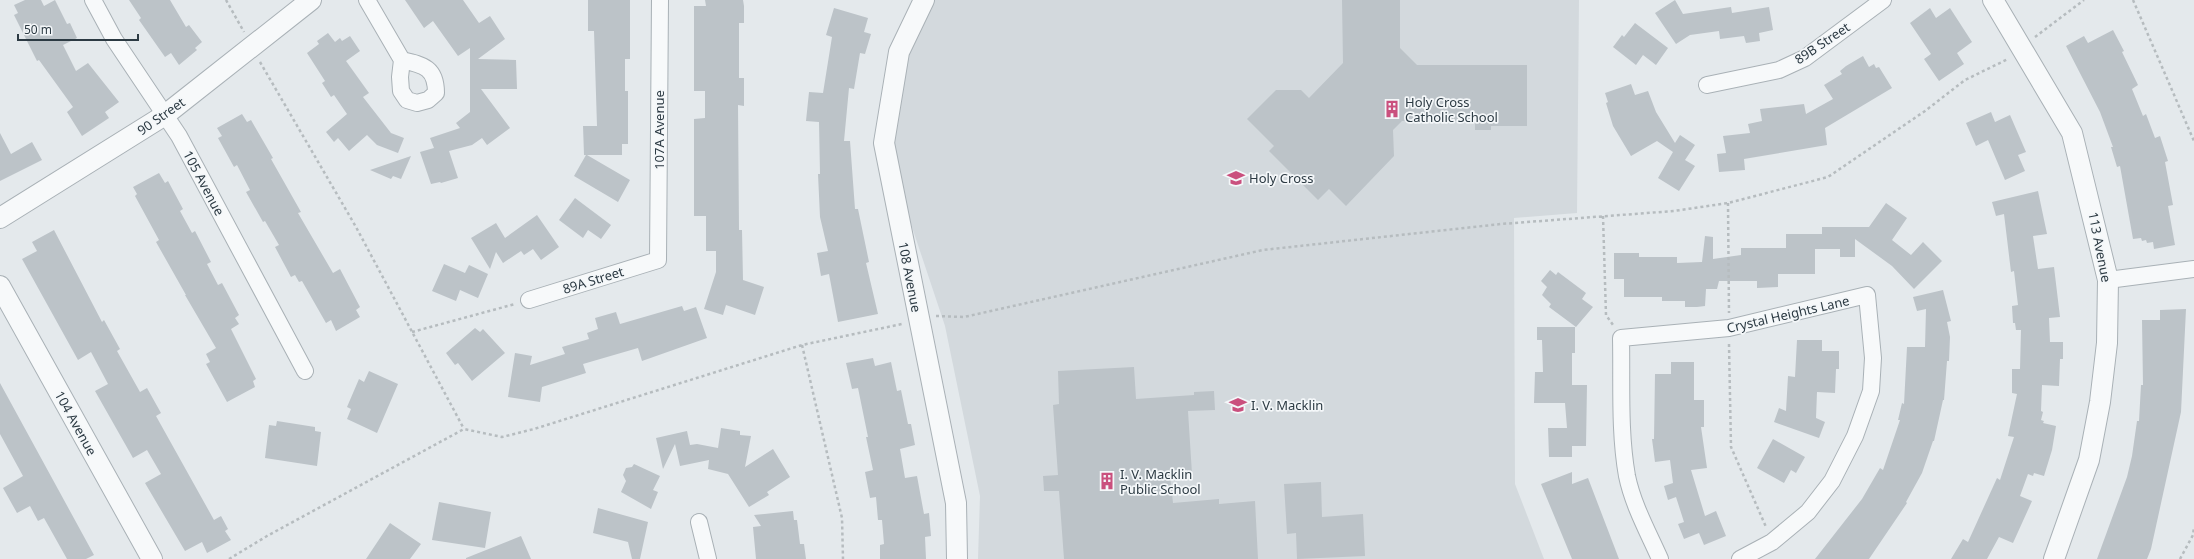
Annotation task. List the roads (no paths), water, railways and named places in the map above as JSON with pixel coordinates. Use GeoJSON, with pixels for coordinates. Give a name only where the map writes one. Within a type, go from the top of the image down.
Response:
{"type":"FeatureCollection","features":[{"type":"Feature","properties":{"kind":"street","name":"105 Avenue"},"geometry":{"type":"LineString","coordinates":[[93,0],[114,39],[179,136],[305,371]]}},
{"type":"Feature","properties":{"kind":"street","name":"90 Street"},"geometry":{"type":"LineString","coordinates":[[0,218],[165,115],[311,0]]}},
{"type":"Feature","properties":{"kind":"street"},"geometry":{"type":"LineString","coordinates":[[367,0],[402,60]]}},
{"type":"Feature","properties":{"kind":"street","name":"107A Avenue"},"geometry":{"type":"LineString","coordinates":[[658,260],[660,0]]}},
{"type":"Feature","properties":{"kind":"street","name":"108 Avenue"},"geometry":{"type":"LineString","coordinates":[[924,0],[899,52],[884,143],[956,503],[957,559]]}},
{"type":"Feature","properties":{"kind":"street","name":"89B Street"},"geometry":{"type":"LineString","coordinates":[[1707,85],[1779,70],[1806,58],[1883,0]]}},
{"type":"Feature","properties":{"kind":"street","name":"113 Avenue"},"geometry":{"type":"LineString","coordinates":[[1993,0],[2072,132],[2108,280],[2107,343],[2100,402],[2090,452],[2054,559]]}},
{"type":"Feature","properties":{"kind":"street","name":"89A Street"},"geometry":{"type":"LineString","coordinates":[[529,300],[658,260]]}},
{"type":"Feature","properties":{"kind":"street"},"geometry":{"type":"LineString","coordinates":[[2108,280],[2194,269]]}},
{"type":"Feature","properties":{"kind":"street","name":"104 Avenue"},"geometry":{"type":"LineString","coordinates":[[0,286],[148,557]]}},
{"type":"Feature","properties":{"kind":"street","name":"Crystal Heights Lane"},"geometry":{"type":"LineString","coordinates":[[1660,559],[1637,507],[1627,476],[1623,430],[1621,338],[1729,328],[1867,296],[1873,358],[1871,384],[1855,436],[1832,481],[1808,512],[1772,542],[1740,559]]}},
{"type":"Feature","properties":{"kind":"street"},"geometry":{"type":"LineString","coordinates":[[699,522],[708,559]]}},
{"type":"Feature","properties":{"kind":"place","name":"Holy Cross Catholic School"},"geometry":{"type":"Point","coordinates":[1392,109]}},
{"type":"Feature","properties":{"kind":"place","name":"Holy Cross"},"geometry":{"type":"Point","coordinates":[1236,178]}},
{"type":"Feature","properties":{"kind":"place","name":"I. V. Macklin"},"geometry":{"type":"Point","coordinates":[1238,405]}},
{"type":"Feature","properties":{"kind":"place","name":"I. V. Macklin Public School"},"geometry":{"type":"Point","coordinates":[1107,481]}}]}
